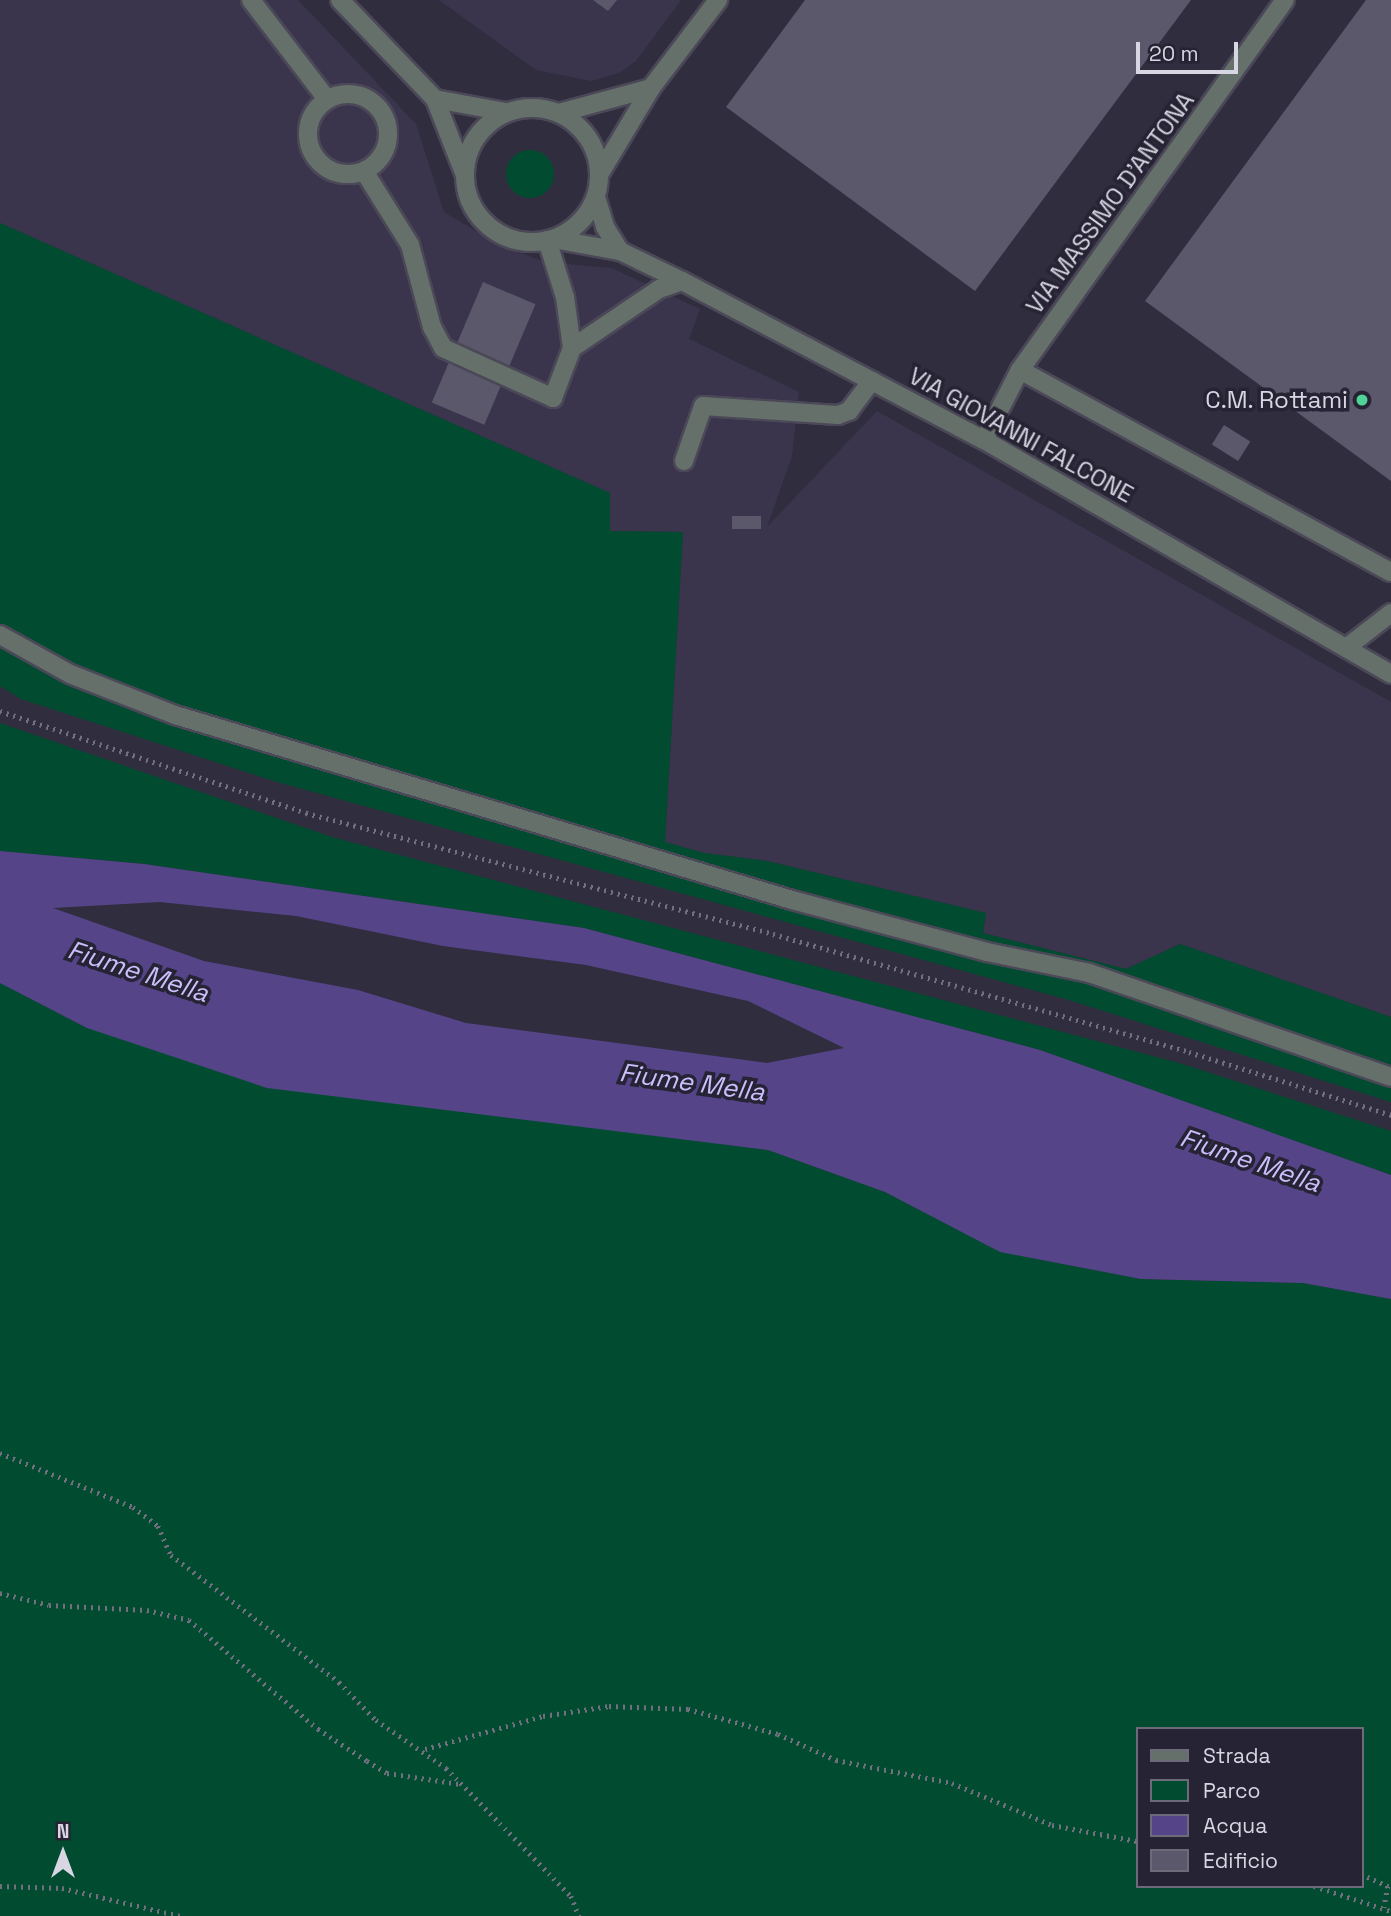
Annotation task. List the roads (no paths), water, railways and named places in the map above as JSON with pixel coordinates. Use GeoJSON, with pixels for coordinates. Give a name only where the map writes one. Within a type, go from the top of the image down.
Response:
{"type":"FeatureCollection","features":[{"type":"Feature","properties":{"kind":"street"},"geometry":{"type":"LineString","coordinates":[[251,0],[327,99]]}},
{"type":"Feature","properties":{"kind":"street","name":"VIA GIOVANNI FALCONE"},"geometry":{"type":"LineString","coordinates":[[340,0],[435,99],[464,175],[469,200],[483,220],[503,236],[528,242],[550,239],[620,250],[984,440],[1391,674]]}},
{"type":"Feature","properties":{"kind":"street"},"geometry":{"type":"LineString","coordinates":[[620,250],[605,227],[596,197],[599,175],[652,88],[718,0]]}},
{"type":"Feature","properties":{"kind":"street","name":"VIA MASSIMO D'ANTONA"},"geometry":{"type":"LineString","coordinates":[[984,440],[1020,370],[1285,0]]}},
{"type":"Feature","properties":{"kind":"street"},"geometry":{"type":"LineString","coordinates":[[435,99],[506,113],[532,107],[559,113],[652,88]]}},
{"type":"Feature","properties":{"kind":"street"},"geometry":{"type":"LineString","coordinates":[[352,93],[377,105],[385,115],[388,141],[375,164],[364,171],[351,175],[325,167],[309,146],[310,119],[327,99],[352,93]]}},
{"type":"Feature","properties":{"kind":"street"},"geometry":{"type":"LineString","coordinates":[[464,175],[476,137],[506,113]]}},
{"type":"Feature","properties":{"kind":"street"},"geometry":{"type":"LineString","coordinates":[[559,113],[587,138],[599,175]]}},
{"type":"Feature","properties":{"kind":"street"},"geometry":{"type":"LineString","coordinates":[[364,171],[410,245],[432,327],[443,348],[553,398],[572,348],[565,298],[550,239],[579,223],[596,197]]}},
{"type":"Feature","properties":{"kind":"street"},"geometry":{"type":"LineString","coordinates":[[572,348],[659,289],[682,281]]}},
{"type":"Feature","properties":{"kind":"street"},"geometry":{"type":"LineString","coordinates":[[1020,370],[1391,572]]}},
{"type":"Feature","properties":{"kind":"street"},"geometry":{"type":"LineString","coordinates":[[684,461],[703,406],[838,415],[849,411],[872,381]]}},
{"type":"Feature","properties":{"kind":"street"},"geometry":{"type":"LineString","coordinates":[[1346,648],[1391,612]]}},
{"type":"Feature","properties":{"kind":"street"},"geometry":{"type":"LineString","coordinates":[[0,635],[70,674],[175,715],[792,900],[987,953],[1089,973],[1391,1077]]}},
{"type":"Feature","properties":{"kind":"water","name":"Fiume Mella"},"geometry":{"type":"Polygon","coordinates":[[[0,851],[144,864],[584,928],[1040,1050],[1391,1175],[1391,1299],[1303,1283],[1141,1279],[1000,1252],[885,1192],[768,1150],[267,1088],[87,1028],[0,983],[0,851]],[[160,902],[53,908],[204,961],[358,990],[466,1023],[767,1063],[844,1048],[748,1001],[586,965],[443,946],[296,916],[160,902]]]}},
{"type":"Feature","properties":{"kind":"place","name":"C.M. Rottami"},"geometry":{"type":"Point","coordinates":[1362,400]}}]}
